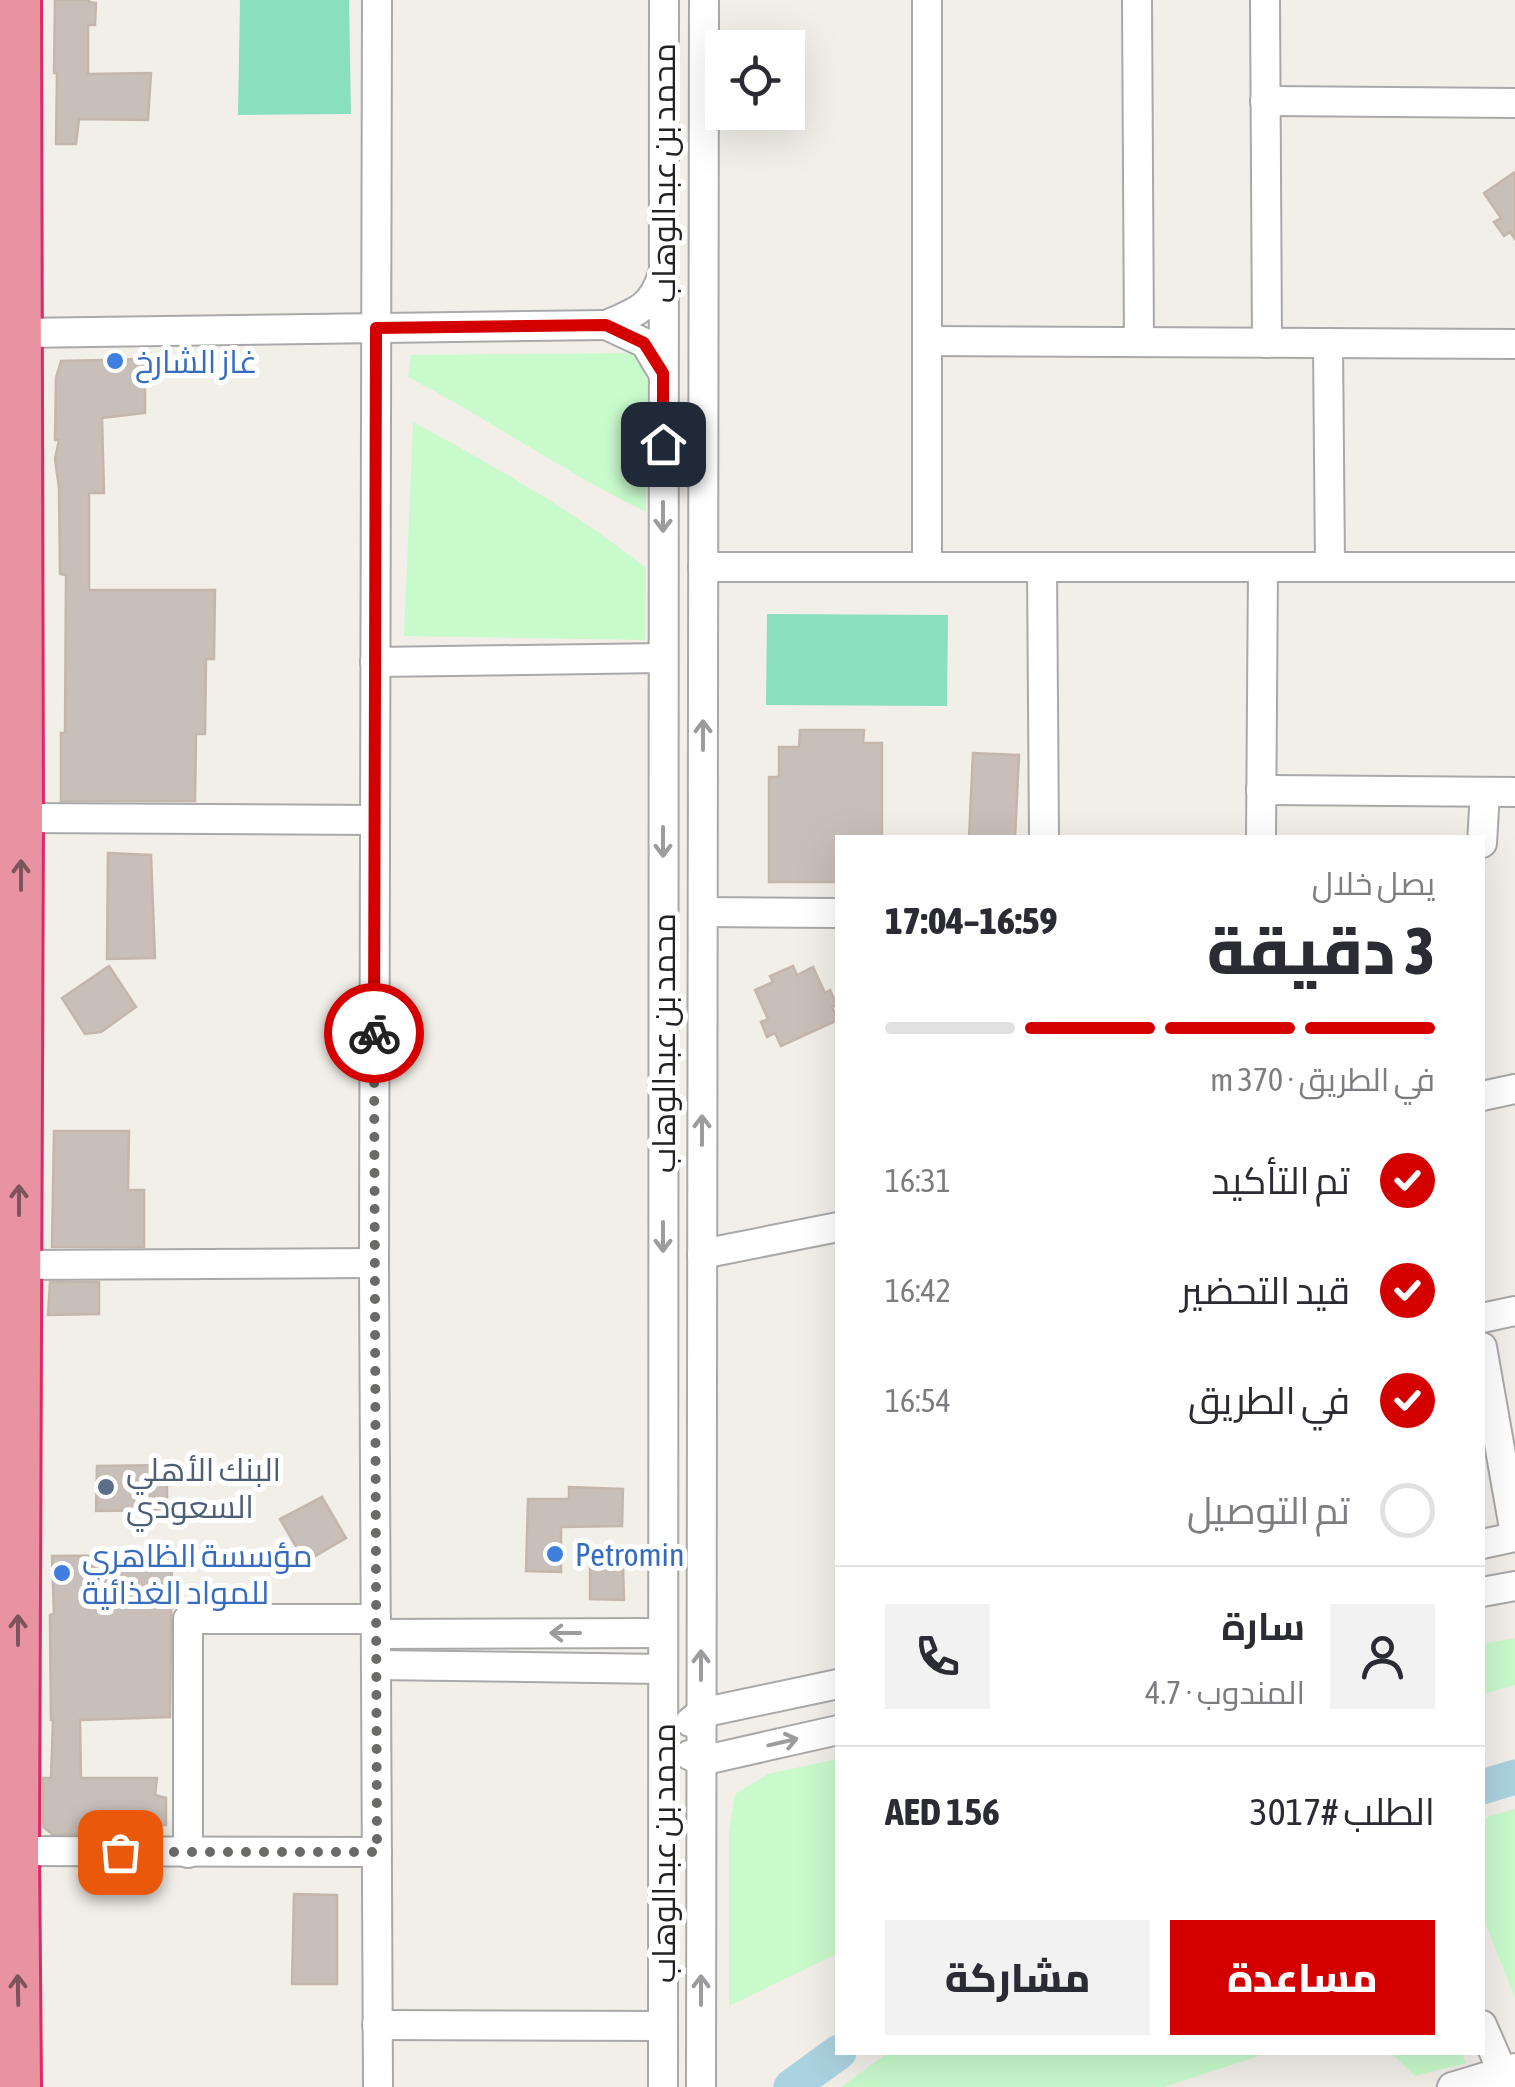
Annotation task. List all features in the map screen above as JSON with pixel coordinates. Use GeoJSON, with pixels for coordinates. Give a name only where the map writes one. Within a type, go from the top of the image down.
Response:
{"type":"FeatureCollection","features":[{"type":"Feature","properties":{"kind":"highway"},"geometry":{"type":"LineString","coordinates":[[19,0],[6,334],[21,818],[19,2087]]}},
{"type":"Feature","properties":{"kind":"street"},"geometry":{"type":"LineString","coordinates":[[376,0],[374,1263],[378,2087]]}},
{"type":"Feature","properties":{"kind":"street","name":"محمد بن عبدالوهاب"},"geometry":{"type":"LineString","coordinates":[[663,2087],[664,0]]}},
{"type":"Feature","properties":{"kind":"street","name":"محمد بن عبدالوهاب"},"geometry":{"type":"LineString","coordinates":[[701,2087],[704,0]]}},
{"type":"Feature","properties":{"kind":"street"},"geometry":{"type":"LineString","coordinates":[[927,0],[927,567]]}},
{"type":"Feature","properties":{"kind":"street"},"geometry":{"type":"LineString","coordinates":[[1137,0],[1138,342]]}},
{"type":"Feature","properties":{"kind":"street"},"geometry":{"type":"LineString","coordinates":[[1265,0],[1266,343]]}},
{"type":"Feature","properties":{"kind":"street"},"geometry":{"type":"LineString","coordinates":[[1265,100],[1515,103]]}},
{"type":"Feature","properties":{"kind":"street"},"geometry":{"type":"LineString","coordinates":[[6,334],[606,325],[647,305],[656,296],[662,274]]}},
{"type":"Feature","properties":{"kind":"street"},"geometry":{"type":"LineString","coordinates":[[606,325],[644,343],[663,373]]}},
{"type":"Feature","properties":{"kind":"street"},"geometry":{"type":"LineString","coordinates":[[927,342],[1515,344]]}},
{"type":"Feature","properties":{"kind":"street"},"geometry":{"type":"LineString","coordinates":[[1328,343],[1330,567]]}},
{"type":"Feature","properties":{"kind":"street"},"geometry":{"type":"LineString","coordinates":[[703,567],[1515,567]]}},
{"type":"Feature","properties":{"kind":"street"},"geometry":{"type":"LineString","coordinates":[[1042,567],[1044,835]]}},
{"type":"Feature","properties":{"kind":"street"},"geometry":{"type":"LineString","coordinates":[[1261,835],[1263,567]]}},
{"type":"Feature","properties":{"kind":"street"},"geometry":{"type":"LineString","coordinates":[[375,662],[663,658]]}},
{"type":"Feature","properties":{"kind":"street"},"geometry":{"type":"LineString","coordinates":[[1261,790],[1515,792]]}},
{"type":"Feature","properties":{"kind":"street"},"geometry":{"type":"LineString","coordinates":[[1482,835],[1485,792]]}},
{"type":"Feature","properties":{"kind":"street"},"geometry":{"type":"LineString","coordinates":[[21,818],[374,820]]}},
{"type":"Feature","properties":{"kind":"street"},"geometry":{"type":"LineString","coordinates":[[702,912],[835,913]]}},
{"type":"Feature","properties":{"kind":"street"},"geometry":{"type":"LineString","coordinates":[[1485,1095],[1515,1089]]}},
{"type":"Feature","properties":{"kind":"street"},"geometry":{"type":"LineString","coordinates":[[702,1254],[835,1228]]}},
{"type":"Feature","properties":{"kind":"street"},"geometry":{"type":"LineString","coordinates":[[19,1265],[374,1263]]}},
{"type":"Feature","properties":{"kind":"street"},"geometry":{"type":"LineString","coordinates":[[1485,1317],[1515,1312]]}},
{"type":"Feature","properties":{"kind":"street"},"geometry":{"type":"LineString","coordinates":[[1485,1364],[1515,1536],[1485,1543]]}},
{"type":"Feature","properties":{"kind":"street"},"geometry":{"type":"LineString","coordinates":[[1485,1591],[1515,1586]]}},
{"type":"Feature","properties":{"kind":"street"},"geometry":{"type":"LineString","coordinates":[[188,1853],[188,1619],[663,1633]]}},
{"type":"Feature","properties":{"kind":"street"},"geometry":{"type":"LineString","coordinates":[[376,1665],[663,1669]]}},
{"type":"Feature","properties":{"kind":"street"},"geometry":{"type":"LineString","coordinates":[[835,1685],[701,1713],[663,1744],[702,1760],[835,1731]]}},
{"type":"Feature","properties":{"kind":"street"},"geometry":{"type":"LineString","coordinates":[[17,1851],[377,1852]]}},
{"type":"Feature","properties":{"kind":"street"},"geometry":{"type":"LineString","coordinates":[[378,2024],[663,2026]]}},
{"type":"Feature","properties":{"kind":"street"},"geometry":{"type":"LineString","coordinates":[[1452,2087],[1509,2076],[1485,2031]]}},
{"type":"Feature","properties":{"kind":"green space"},"geometry":{"type":"Polygon","coordinates":[[[240,0],[349,0],[351,114],[238,115],[240,0]]]}},
{"type":"Feature","properties":{"kind":"green space"},"geometry":{"type":"Polygon","coordinates":[[[634,353],[641,360],[647,381],[646,512],[408,377],[411,355],[634,353]]]}},
{"type":"Feature","properties":{"kind":"green space"},"geometry":{"type":"Polygon","coordinates":[[[413,422],[562,508],[646,568],[645,640],[404,636],[413,422]]]}},
{"type":"Feature","properties":{"kind":"green space"},"geometry":{"type":"Polygon","coordinates":[[[767,614],[948,615],[947,706],[766,705],[767,614]]]}},
{"type":"Feature","properties":{"kind":"green space"},"geometry":{"type":"Polygon","coordinates":[[[1515,1638],[1515,1685],[1485,1693],[1485,1644],[1515,1638]]]}},
{"type":"Feature","properties":{"kind":"green space"},"geometry":{"type":"Polygon","coordinates":[[[835,1759],[835,1955],[729,2006],[729,1830],[735,1794],[768,1774],[835,1759]]]}},
{"type":"Feature","properties":{"kind":"green space"},"geometry":{"type":"Polygon","coordinates":[[[1515,1809],[1515,1998],[1485,1922],[1485,1817],[1515,1809]]]}},
{"type":"Feature","properties":{"kind":"green space"},"geometry":{"type":"Polygon","coordinates":[[[885,2055],[1262,2055],[1164,2087],[841,2087],[885,2055]]]}},
{"type":"Feature","properties":{"kind":"green space"},"geometry":{"type":"Polygon","coordinates":[[[1393,2055],[1463,2055],[1466,2063],[1415,2076],[1393,2055]]]}},
{"type":"Feature","properties":{"kind":"building"},"geometry":{"type":"Polygon","coordinates":[[[55,0],[96,3],[95,25],[88,25],[88,74],[151,73],[148,120],[79,119],[76,144],[56,144],[55,0]]]}},
{"type":"Feature","properties":{"kind":"building"},"geometry":{"type":"Polygon","coordinates":[[[1515,172],[1515,239],[1510,232],[1504,236],[1494,222],[1501,218],[1484,193],[1515,172]]]}},
{"type":"Feature","properties":{"kind":"building"},"geometry":{"type":"Polygon","coordinates":[[[145,359],[145,413],[102,418],[104,493],[89,493],[89,590],[215,590],[214,659],[206,659],[205,734],[196,734],[195,801],[61,801],[66,575],[60,574],[56,378],[61,361],[145,359]]]}},
{"type":"Feature","properties":{"kind":"building"},"geometry":{"type":"Polygon","coordinates":[[[800,730],[864,730],[863,743],[882,743],[882,835],[835,835],[835,882],[769,882],[769,777],[779,777],[779,747],[799,747],[800,730]]]}},
{"type":"Feature","properties":{"kind":"building"},"geometry":{"type":"Polygon","coordinates":[[[973,753],[1019,755],[1015,835],[969,835],[973,753]]]}},
{"type":"Feature","properties":{"kind":"building"},"geometry":{"type":"Polygon","coordinates":[[[108,853],[151,855],[155,958],[107,959],[108,853]]]}},
{"type":"Feature","properties":{"kind":"building"},"geometry":{"type":"Polygon","coordinates":[[[109,966],[136,1007],[101,1032],[85,1034],[62,998],[109,966]]]}},
{"type":"Feature","properties":{"kind":"building"},"geometry":{"type":"Polygon","coordinates":[[[793,966],[797,975],[813,967],[825,993],[830,990],[835,1001],[832,1007],[835,1021],[781,1046],[775,1033],[767,1037],[761,1022],[768,1019],[755,990],[773,982],[770,976],[793,966]]]}},
{"type":"Feature","properties":{"kind":"building"},"geometry":{"type":"Polygon","coordinates":[[[54,1131],[129,1131],[128,1190],[144,1190],[144,1247],[52,1247],[54,1131]]]}},
{"type":"Feature","properties":{"kind":"building"},"geometry":{"type":"Polygon","coordinates":[[[50,1282],[99,1282],[99,1314],[48,1315],[50,1282]]]}},
{"type":"Feature","properties":{"kind":"building"},"geometry":{"type":"Polygon","coordinates":[[[167,1465],[167,1510],[96,1511],[97,1466],[167,1465]]]}},
{"type":"Feature","properties":{"kind":"building"},"geometry":{"type":"Polygon","coordinates":[[[569,1487],[623,1489],[622,1526],[561,1527],[561,1572],[526,1571],[528,1499],[569,1499],[569,1487]]]}},
{"type":"Feature","properties":{"kind":"building"},"geometry":{"type":"Polygon","coordinates":[[[322,1497],[346,1538],[305,1562],[280,1519],[322,1497]]]}},
{"type":"Feature","properties":{"kind":"building"},"geometry":{"type":"Polygon","coordinates":[[[172,1555],[170,1717],[80,1720],[81,1778],[157,1778],[155,1795],[166,1798],[166,1825],[158,1825],[158,1834],[52,1834],[43,1827],[43,1778],[51,1778],[52,1556],[172,1555]]]}},
{"type":"Feature","properties":{"kind":"building"},"geometry":{"type":"Polygon","coordinates":[[[590,1564],[623,1565],[624,1600],[590,1599],[590,1564]]]}},
{"type":"Feature","properties":{"kind":"building"},"geometry":{"type":"Polygon","coordinates":[[[294,1894],[337,1895],[337,1984],[292,1984],[294,1894]]]}},
{"type":"Feature","properties":{"kind":"waterway"},"geometry":{"type":"LineString","coordinates":[[1485,1786],[1515,1777]]}},
{"type":"Feature","properties":{"kind":"waterway"},"geometry":{"type":"LineString","coordinates":[[791,2087],[835,2055]]}},
{"type":"Feature","properties":{"kind":"way so far"},"geometry":{"type":"LineString","coordinates":[[120,1852],[377,1852],[374,1033]]}},
{"type":"Feature","properties":{"kind":"place","name":"غاز الشارخ"},"geometry":{"type":"Point","coordinates":[115,361]}},
{"type":"Feature","properties":{"kind":"place","name":"البنك الأهلي السعودي"},"geometry":{"type":"Point","coordinates":[106,1487]}},
{"type":"Feature","properties":{"kind":"place","name":"Petromin"},"geometry":{"type":"Point","coordinates":[555,1554]}},
{"type":"Feature","properties":{"kind":"place","name":"مؤسسة الظاهري للمواد الغذائية"},"geometry":{"type":"Point","coordinates":[62,1573]}},
{"type":"Feature","properties":{"kind":"route"},"geometry":{"type":"LineString","coordinates":[[374,1033],[376,328],[606,325],[644,343],[663,373],[663,444]]}}]}
